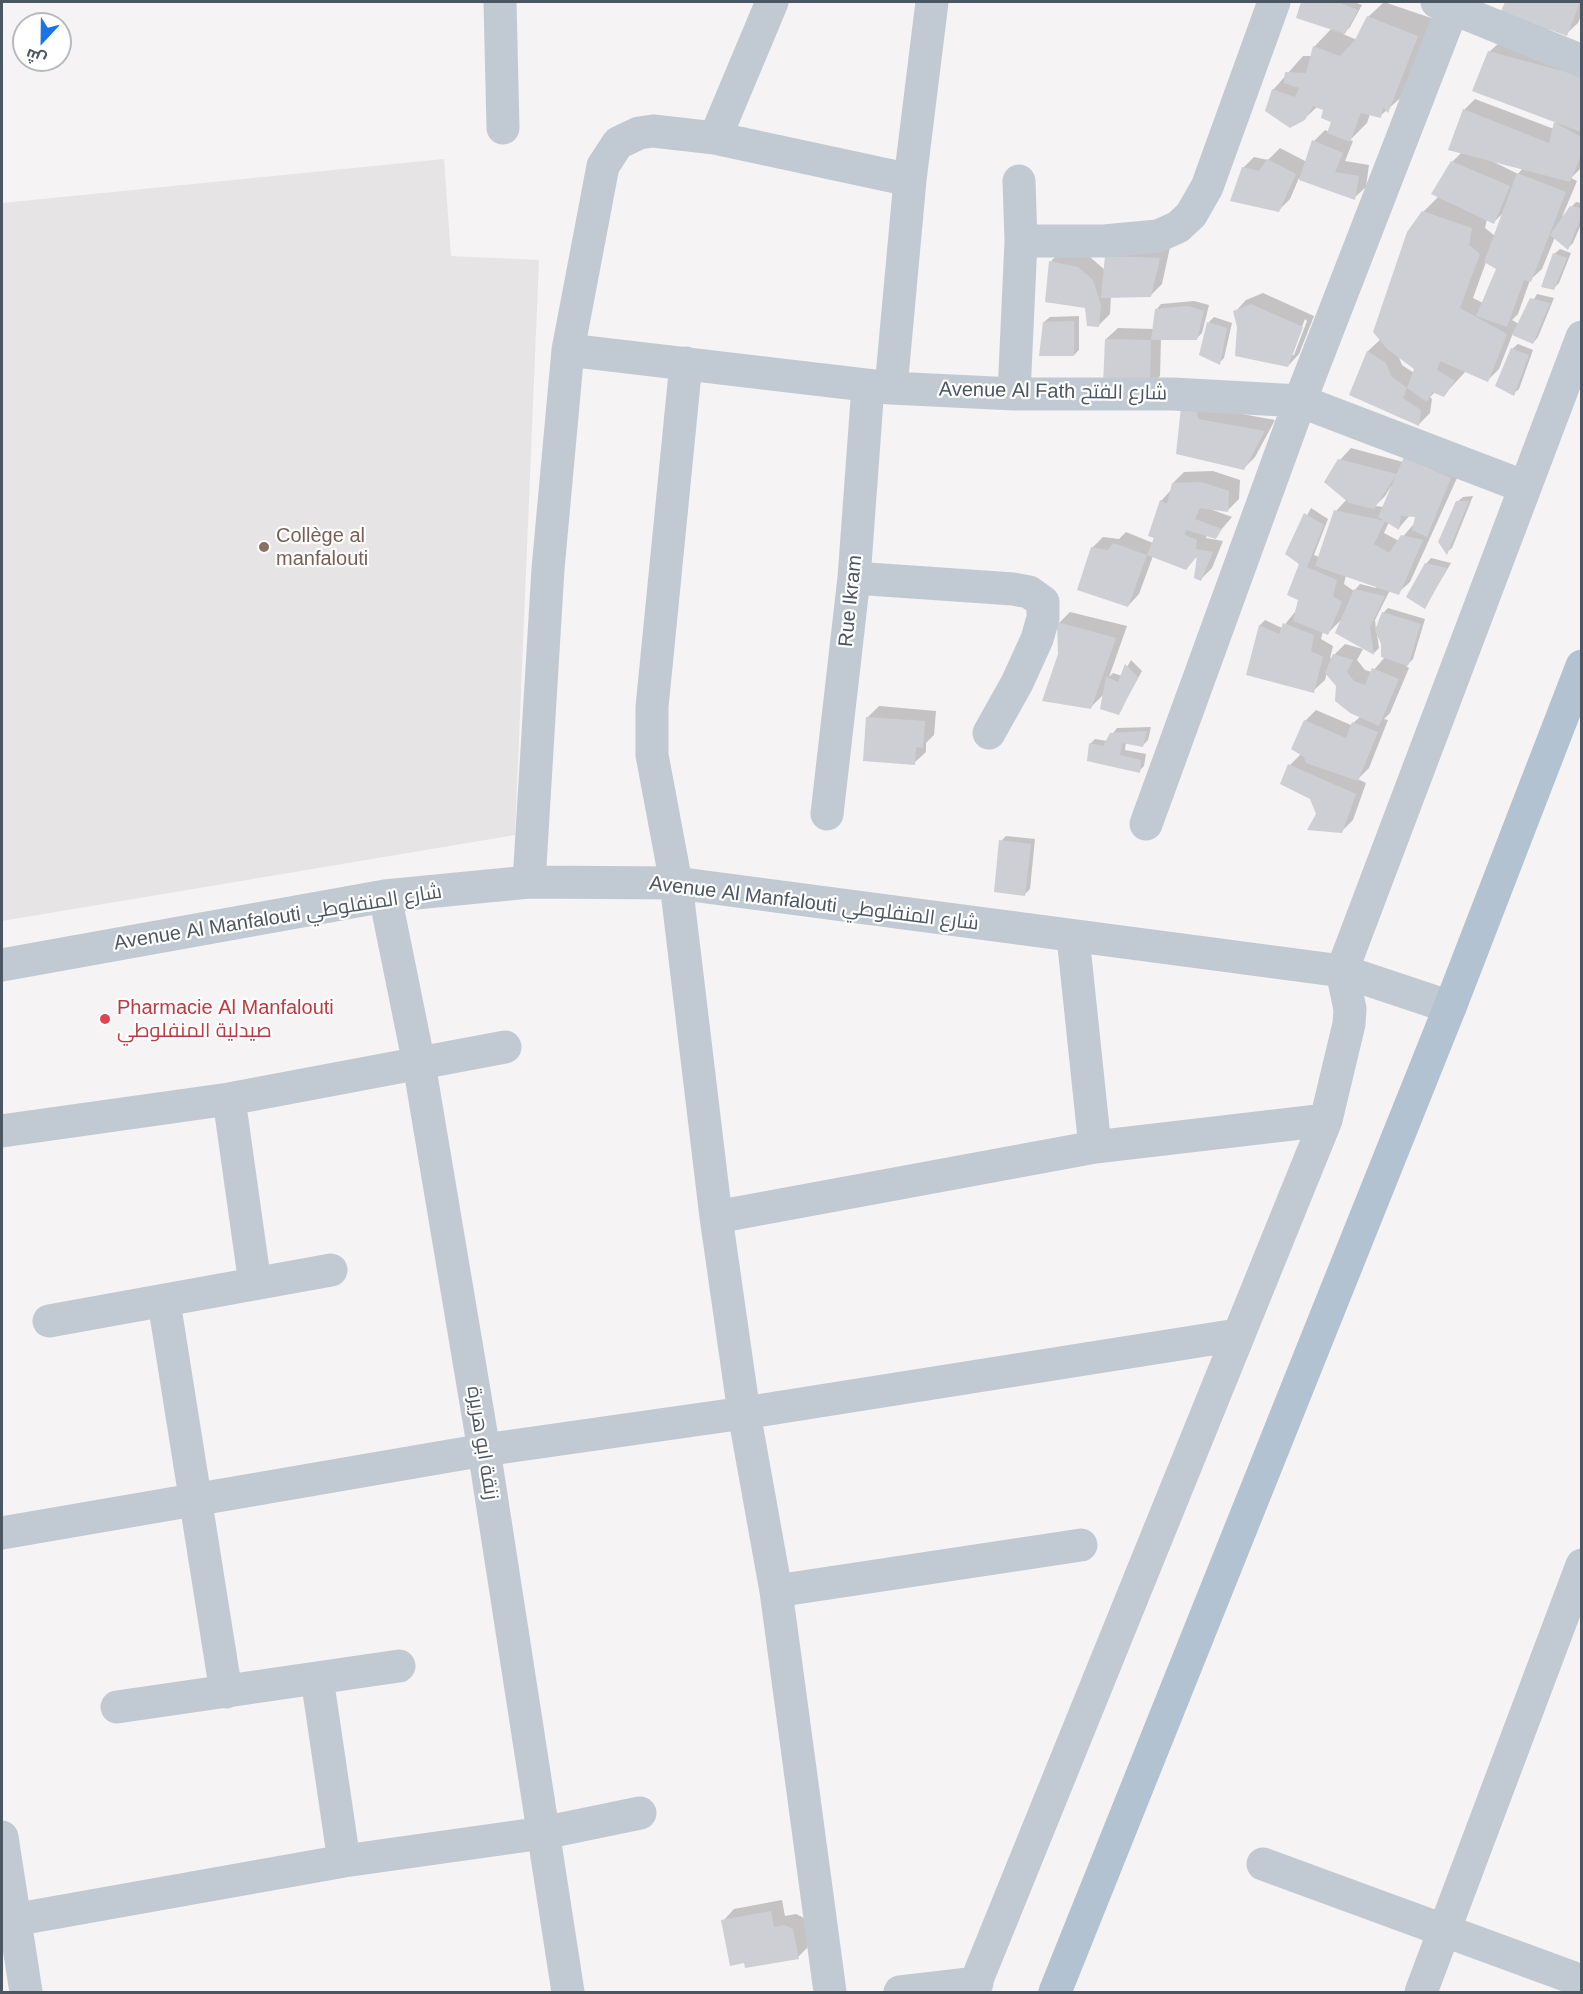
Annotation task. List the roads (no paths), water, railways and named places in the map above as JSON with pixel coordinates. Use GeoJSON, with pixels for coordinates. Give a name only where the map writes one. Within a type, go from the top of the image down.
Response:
{"type":"FeatureCollection","features":[{"type":"Feature","properties":{"kind":"main road"},"geometry":{"type":"LineString","coordinates":[[1055,1992],[1450,1008],[1581,666]]}},
{"type":"Feature","properties":{"kind":"street"},"geometry":{"type":"LineString","coordinates":[[500,2],[503,128]]}},
{"type":"Feature","properties":{"kind":"street"},"geometry":{"type":"LineString","coordinates":[[715,138],[772,2]]}},
{"type":"Feature","properties":{"kind":"street","name":"Rue Ikram"},"geometry":{"type":"LineString","coordinates":[[827,814],[854,578],[879,387],[910,180],[932,2]]}},
{"type":"Feature","properties":{"kind":"street"},"geometry":{"type":"LineString","coordinates":[[1021,241],[1104,242],[1158,236],[1178,227],[1191,215],[1208,187],[1274,2]]}},
{"type":"Feature","properties":{"kind":"street"},"geometry":{"type":"LineString","coordinates":[[1146,824],[1448,4],[1581,62]]}},
{"type":"Feature","properties":{"kind":"street"},"geometry":{"type":"LineString","coordinates":[[529,882],[548,570],[568,350],[599,183],[612,148],[627,138],[653,131],[715,138],[910,180]]}},
{"type":"Feature","properties":{"kind":"street"},"geometry":{"type":"LineString","coordinates":[[1014,394],[1021,241],[1019,181]]}},
{"type":"Feature","properties":{"kind":"street"},"geometry":{"type":"LineString","coordinates":[[900,1992],[975,1988],[1237,1335],[1326,1120],[1349,1024],[1350,1009],[1342,971],[1581,337]]}},
{"type":"Feature","properties":{"kind":"street","name":"Avenue Al Fath شارع الفتح"},"geometry":{"type":"LineString","coordinates":[[568,350],[879,387],[1014,394],[1173,394],[1300,401],[1525,487]]}},
{"type":"Feature","properties":{"kind":"street"},"geometry":{"type":"LineString","coordinates":[[686,363],[652,707],[652,755],[676,883],[716,1217],[744,1413],[776,1591],[830,1992]]}},
{"type":"Feature","properties":{"kind":"street"},"geometry":{"type":"LineString","coordinates":[[854,578],[1029,591],[1043,602],[1045,610],[1036,639],[1017,683],[989,733]]}},
{"type":"Feature","properties":{"kind":"street","name":"Avenue Al Manfalouti شارع المنفلوطي"},"geometry":{"type":"LineString","coordinates":[[2,965],[385,896],[529,882],[676,883],[1342,971],[1450,1008]]}},
{"type":"Feature","properties":{"kind":"street","name":"زنقة ابو هريرة"},"geometry":{"type":"LineString","coordinates":[[385,896],[419,1064],[484,1450],[568,1992]]}},
{"type":"Feature","properties":{"kind":"street"},"geometry":{"type":"LineString","coordinates":[[1073,937],[1095,1147]]}},
{"type":"Feature","properties":{"kind":"street"},"geometry":{"type":"LineString","coordinates":[[2,1131],[229,1099],[505,1047]]}},
{"type":"Feature","properties":{"kind":"street"},"geometry":{"type":"LineString","coordinates":[[229,1099],[255,1284]]}},
{"type":"Feature","properties":{"kind":"street"},"geometry":{"type":"LineString","coordinates":[[716,1217],[1095,1147],[1326,1120]]}},
{"type":"Feature","properties":{"kind":"street"},"geometry":{"type":"LineString","coordinates":[[50,1321],[331,1270]]}},
{"type":"Feature","properties":{"kind":"street"},"geometry":{"type":"LineString","coordinates":[[164,1302],[226,1692]]}},
{"type":"Feature","properties":{"kind":"street"},"geometry":{"type":"LineString","coordinates":[[2,1533],[196,1497],[484,1450],[744,1413],[1237,1335]]}},
{"type":"Feature","properties":{"kind":"street"},"geometry":{"type":"LineString","coordinates":[[776,1591],[1081,1545]]}},
{"type":"Feature","properties":{"kind":"street"},"geometry":{"type":"LineString","coordinates":[[1421,1992],[1581,1565]]}},
{"type":"Feature","properties":{"kind":"street"},"geometry":{"type":"LineString","coordinates":[[117,1707],[399,1666]]}},
{"type":"Feature","properties":{"kind":"street"},"geometry":{"type":"LineString","coordinates":[[317,1678],[344,1861]]}},
{"type":"Feature","properties":{"kind":"street"},"geometry":{"type":"LineString","coordinates":[[8,1921],[344,1861],[543,1833],[640,1813]]}},
{"type":"Feature","properties":{"kind":"street"},"geometry":{"type":"LineString","coordinates":[[2,1837],[8,1921],[26,1992]]}},
{"type":"Feature","properties":{"kind":"street"},"geometry":{"type":"LineString","coordinates":[[1263,1864],[1581,1981]]}},
{"type":"Feature","properties":{"kind":"place","name":"Collège al manfalouti"},"geometry":{"type":"Point","coordinates":[264,547]}},
{"type":"Feature","properties":{"kind":"place","name":"Pharmacie Al Manfalouti صيدلية المنفلوطي"},"geometry":{"type":"Point","coordinates":[105,1019]}}]}
